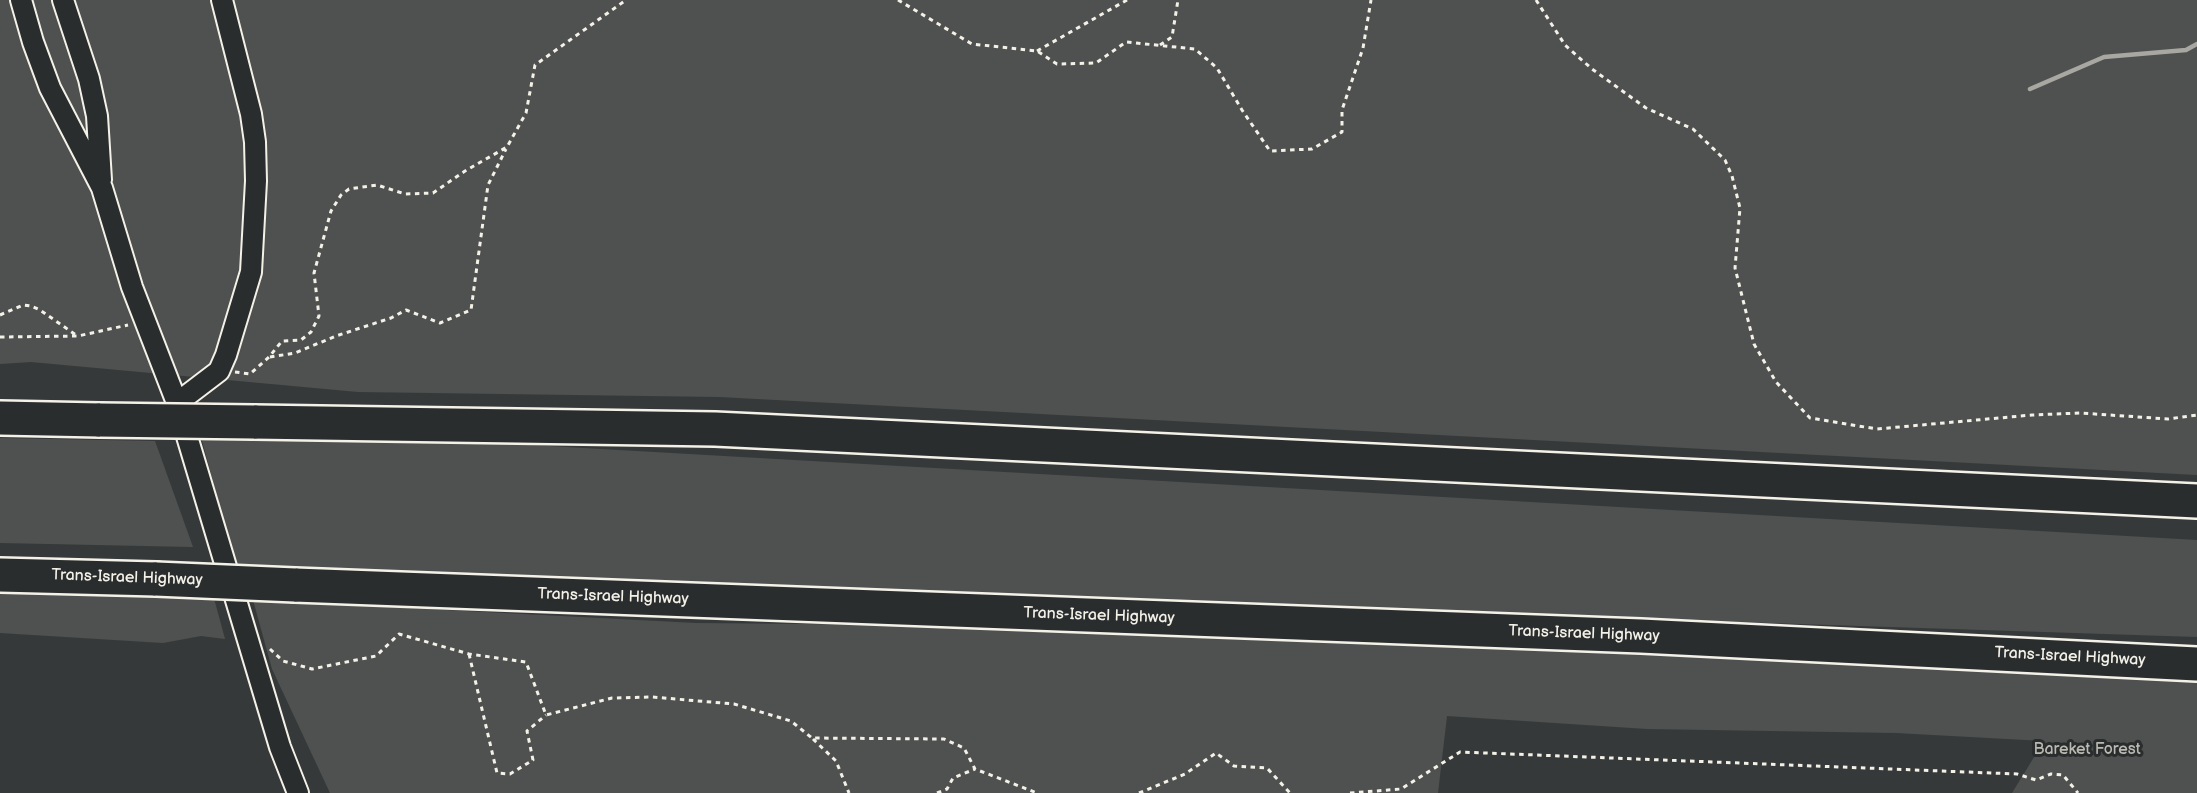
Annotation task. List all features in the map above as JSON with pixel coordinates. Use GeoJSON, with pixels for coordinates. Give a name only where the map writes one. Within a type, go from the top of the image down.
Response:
{"type":"FeatureCollection","features":[{"type":"Feature","properties":{"kind":"highway"},"geometry":{"type":"LineString","coordinates":[[0,418],[738,430],[2197,501]]}},
{"type":"Feature","properties":{"kind":"highway","name":"Trans-Israel Highway"},"geometry":{"type":"LineString","coordinates":[[0,574],[1629,636],[2197,664]]}},
{"type":"Feature","properties":{"kind":"street"},"geometry":{"type":"LineString","coordinates":[[21,0],[50,88],[102,188],[132,287],[177,403],[280,747],[298,793]]}},
{"type":"Feature","properties":{"kind":"street"},"geometry":{"type":"LineString","coordinates":[[63,0],[89,79],[97,116],[102,188]]}},
{"type":"Feature","properties":{"kind":"street"},"geometry":{"type":"LineString","coordinates":[[177,403],[219,371],[251,272],[256,181],[255,142],[251,114],[222,0]]}},
{"type":"Feature","properties":{"kind":"street"},"geometry":{"type":"LineString","coordinates":[[242,624],[311,793]]}},
{"type":"Feature","properties":{"kind":"path"},"geometry":{"type":"LineString","coordinates":[[269,357],[296,353],[336,336],[391,318],[406,310],[440,323],[471,310],[488,185],[526,113],[535,65],[626,0]]}},
{"type":"Feature","properties":{"kind":"path"},"geometry":{"type":"LineString","coordinates":[[898,0],[972,44],[1037,51],[1057,64],[1096,63],[1126,42],[1195,49],[1217,68],[1270,151],[1312,149],[1341,132],[1342,110],[1363,48],[1371,0]]}},
{"type":"Feature","properties":{"kind":"path"},"geometry":{"type":"LineString","coordinates":[[1037,51],[1127,0]]}},
{"type":"Feature","properties":{"kind":"path"},"geometry":{"type":"LineString","coordinates":[[1159,46],[1172,37],[1178,0]]}},
{"type":"Feature","properties":{"kind":"path"},"geometry":{"type":"LineString","coordinates":[[1536,0],[1565,45],[1592,69],[1646,108],[1694,129],[1725,160],[1732,176],[1740,208],[1735,267],[1754,344],[1776,382],[1810,418],[1877,429],[2080,413],[2168,420],[2197,415]]}},
{"type":"Feature","properties":{"kind":"path"},"geometry":{"type":"LineString","coordinates":[[250,374],[269,357],[282,341],[301,340],[311,332],[319,316],[314,273],[331,211],[341,195],[349,189],[377,185],[405,194],[433,194],[465,171],[507,147]]}},
{"type":"Feature","properties":{"kind":"path"},"geometry":{"type":"LineString","coordinates":[[0,315],[23,305],[31,306],[78,336]]}},
{"type":"Feature","properties":{"kind":"path"},"geometry":{"type":"LineString","coordinates":[[0,337],[78,336],[145,322]]}},
{"type":"Feature","properties":{"kind":"path"},"geometry":{"type":"LineString","coordinates":[[242,624],[283,661],[312,669],[376,657],[399,634],[469,654],[526,662],[546,715]]}},
{"type":"Feature","properties":{"kind":"path"},"geometry":{"type":"LineString","coordinates":[[469,654],[497,773],[510,774],[533,760],[527,731],[546,715],[612,698],[690,699],[734,704],[791,721],[836,761],[849,793]]}},
{"type":"Feature","properties":{"kind":"path"},"geometry":{"type":"LineString","coordinates":[[812,738],[944,739],[964,748],[975,769],[1037,793]]}},
{"type":"Feature","properties":{"kind":"path"},"geometry":{"type":"LineString","coordinates":[[1350,793],[1401,789],[1460,752],[2017,774],[2036,780],[2051,774],[2063,775],[2078,793]]}},
{"type":"Feature","properties":{"kind":"path"},"geometry":{"type":"LineString","coordinates":[[1138,793],[1185,774],[1216,753],[1234,765],[1267,768],[1290,793]]}},
{"type":"Feature","properties":{"kind":"path"},"geometry":{"type":"LineString","coordinates":[[937,793],[948,789],[953,778],[975,769]]}},
{"type":"Feature","properties":{"kind":"green space"},"geometry":{"type":"Polygon","coordinates":[[[0,0],[2197,0],[2197,475],[719,397],[358,392],[31,362],[0,364],[0,0]]]}},
{"type":"Feature","properties":{"kind":"green space"},"geometry":{"type":"Polygon","coordinates":[[[198,426],[2197,540],[2197,637],[238,573],[198,426]]]}},
{"type":"Feature","properties":{"kind":"green space"},"geometry":{"type":"Polygon","coordinates":[[[0,438],[155,441],[193,547],[0,543],[0,438]]]}},
{"type":"Feature","properties":{"kind":"green space"},"geometry":{"type":"Polygon","coordinates":[[[0,584],[212,591],[225,639],[201,636],[163,643],[0,633],[0,584]]]}},
{"type":"Feature","properties":{"kind":"green space","name":"Bareket Forest"},"geometry":{"type":"Polygon","coordinates":[[[253,600],[696,623],[910,625],[1976,669],[2197,682],[2197,793],[2012,793],[2044,741],[1896,733],[1647,729],[1447,716],[1438,793],[330,793],[272,669],[253,600]]]}},
{"type":"Feature","properties":{"kind":"waterway"},"geometry":{"type":"LineString","coordinates":[[2030,89],[2104,57],[2186,50],[2197,44]]}}]}
